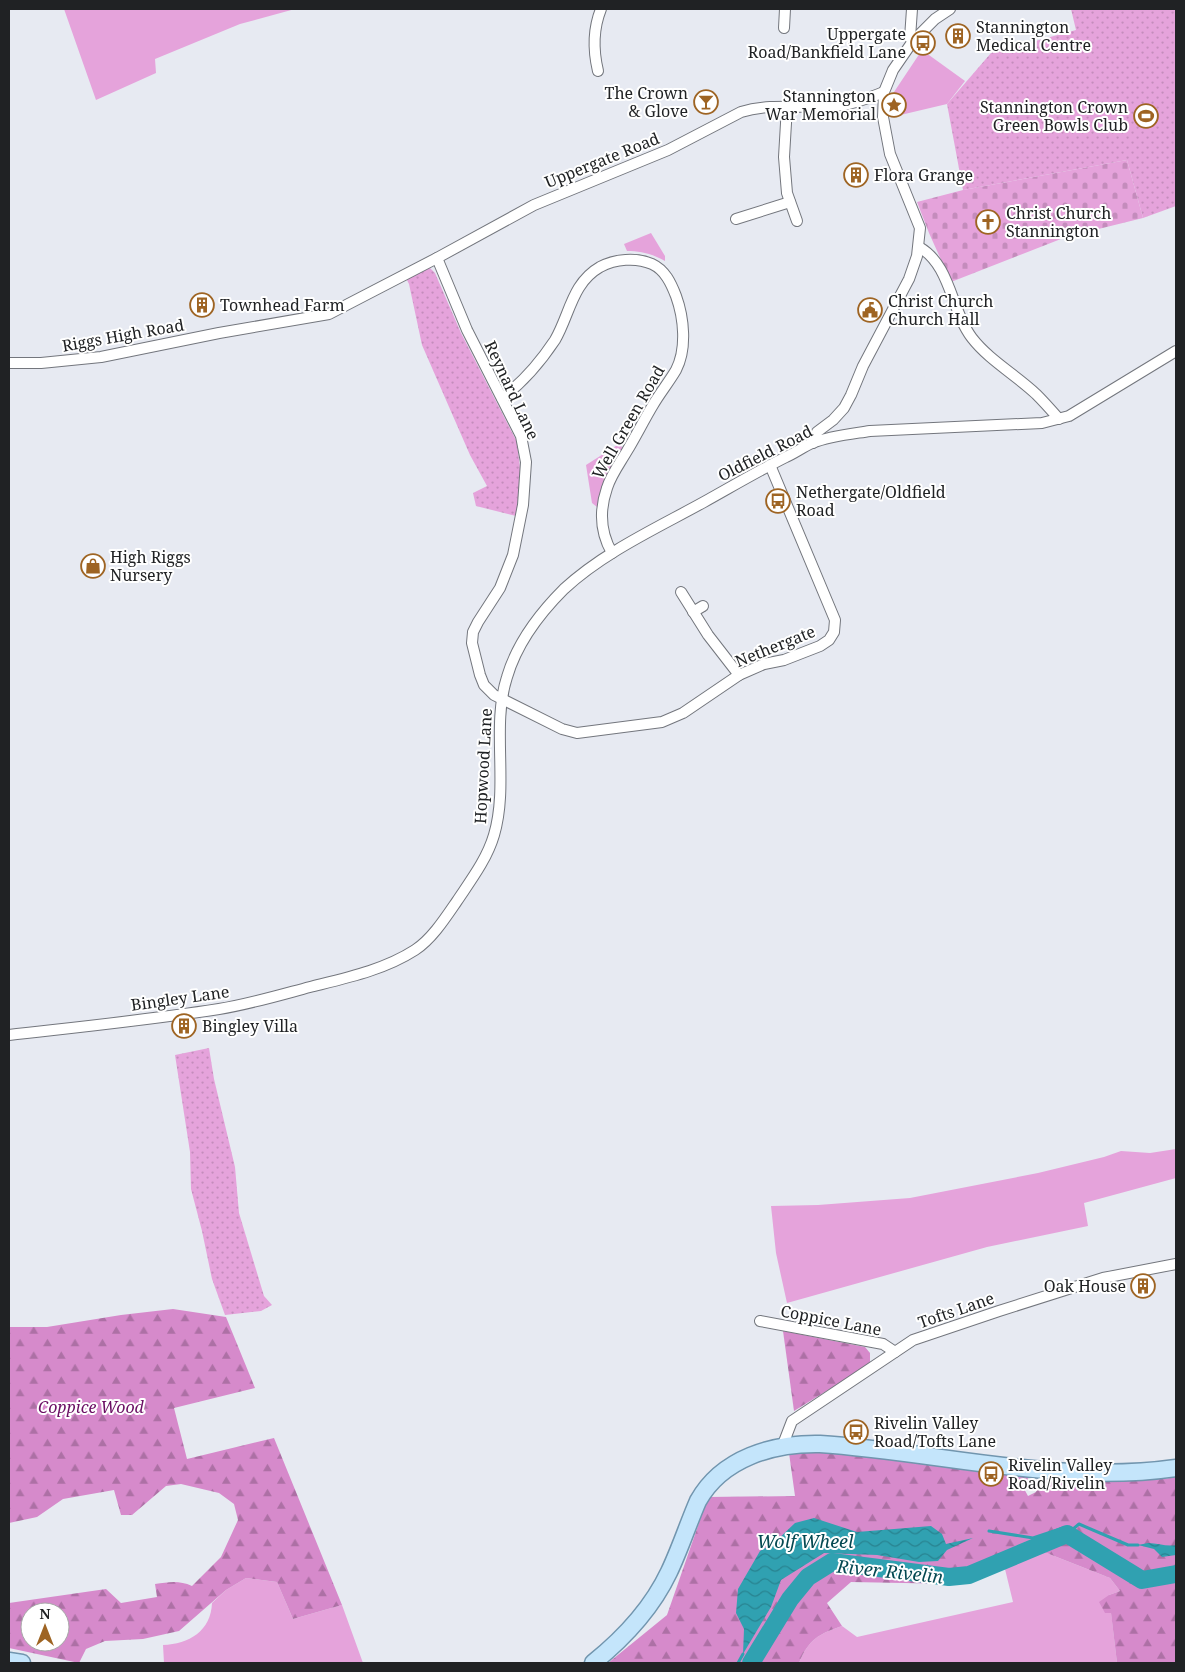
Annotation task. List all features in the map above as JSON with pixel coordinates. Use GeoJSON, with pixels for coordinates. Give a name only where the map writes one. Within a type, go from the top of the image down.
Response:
{"type":"FeatureCollection","features":[{"type":"Feature","properties":{"kind":"main road"},"geometry":{"type":"LineString","coordinates":[[593,1663],[618,1642],[657,1594],[680,1548],[698,1501],[713,1479],[722,1471],[750,1456],[782,1447],[813,1444],[836,1445],[1050,1472],[1116,1472],[1176,1468]]}},
{"type":"Feature","properties":{"kind":"main road"},"geometry":{"type":"LineString","coordinates":[[9,1661],[22,1663]]}},
{"type":"Feature","properties":{"kind":"street"},"geometry":{"type":"LineString","coordinates":[[598,71],[594,51],[595,32],[601,9]]}},
{"type":"Feature","properties":{"kind":"street"},"geometry":{"type":"LineString","coordinates":[[784,28],[785,9]]}},
{"type":"Feature","properties":{"kind":"street"},"geometry":{"type":"LineString","coordinates":[[912,9],[910,38],[913,41]]}},
{"type":"Feature","properties":{"kind":"street"},"geometry":{"type":"LineString","coordinates":[[813,443],[817,432],[839,414],[851,395],[863,366],[908,279],[919,247],[920,228],[918,219],[896,170],[886,137],[883,117],[884,92],[892,70],[913,41],[935,19],[950,9]]}},
{"type":"Feature","properties":{"kind":"street","name":"Uppergate Road"},"geometry":{"type":"LineString","coordinates":[[437,258],[534,205],[668,150],[741,112],[752,109],[787,106],[844,105],[884,92]]}},
{"type":"Feature","properties":{"kind":"street"},"geometry":{"type":"LineString","coordinates":[[787,106],[784,157],[787,193],[796,221]]}},
{"type":"Feature","properties":{"kind":"street"},"geometry":{"type":"LineString","coordinates":[[736,220],[790,202]]}},
{"type":"Feature","properties":{"kind":"street"},"geometry":{"type":"LineString","coordinates":[[919,247],[928,252],[936,262],[964,326],[973,338],[988,354],[1037,394],[1060,419]]}},
{"type":"Feature","properties":{"kind":"street","name":"Riggs High Road"},"geometry":{"type":"LineString","coordinates":[[9,363],[41,363],[101,357],[219,333],[329,314],[437,258]]}},
{"type":"Feature","properties":{"kind":"street","name":"Reynard Lane"},"geometry":{"type":"LineString","coordinates":[[437,258],[467,330],[521,436],[524,449],[526,471],[523,505],[516,541],[507,572],[500,588],[473,632],[472,643],[484,685],[502,700]]}},
{"type":"Feature","properties":{"kind":"street","name":"Well Green Road"},"geometry":{"type":"LineString","coordinates":[[502,398],[516,388],[556,338],[577,290],[592,273],[601,267],[625,260],[644,261],[660,269],[672,286],[679,304],[683,325],[680,355],[676,369],[607,485],[603,502],[602,529],[612,553]]}},
{"type":"Feature","properties":{"kind":"street","name":"Oldfield Road"},"geometry":{"type":"LineString","coordinates":[[502,700],[506,678],[522,641],[534,623],[566,588],[583,573],[612,553],[770,465],[813,443],[870,431],[1034,424],[1060,419],[1069,416],[1176,351]]}},
{"type":"Feature","properties":{"kind":"street","name":"Nethergate"},"geometry":{"type":"LineString","coordinates":[[502,700],[562,729],[576,733],[662,722],[683,713],[738,675],[764,664],[784,660],[820,646],[829,640],[835,629],[835,620],[770,465]]}},
{"type":"Feature","properties":{"kind":"street"},"geometry":{"type":"LineString","coordinates":[[681,592],[708,635],[738,675]]}},
{"type":"Feature","properties":{"kind":"street"},"geometry":{"type":"LineString","coordinates":[[693,612],[703,606]]}},
{"type":"Feature","properties":{"kind":"street","name":"Hopwood Lane"},"geometry":{"type":"LineString","coordinates":[[352,977],[392,962],[418,949],[456,904],[479,868],[491,842],[498,818],[502,700]]}},
{"type":"Feature","properties":{"kind":"street","name":"Bingley Lane"},"geometry":{"type":"LineString","coordinates":[[9,1035],[222,1009],[352,977]]}},
{"type":"Feature","properties":{"kind":"street","name":"Tofts Lane"},"geometry":{"type":"LineString","coordinates":[[782,1447],[792,1421],[913,1340],[1052,1293],[1103,1278],[1176,1264]]}},
{"type":"Feature","properties":{"kind":"street","name":"Coppice Lane"},"geometry":{"type":"LineString","coordinates":[[760,1321],[884,1344],[895,1352]]}},
{"type":"Feature","properties":{"kind":"green space"},"geometry":{"type":"Polygon","coordinates":[[[64,9],[295,9],[240,24],[155,59],[156,73],[96,100],[64,9]]]}},
{"type":"Feature","properties":{"kind":"green space"},"geometry":{"type":"Polygon","coordinates":[[[1071,9],[1176,9],[1176,206],[1143,218],[1127,160],[963,190],[947,104],[991,53],[1076,30],[1071,9]]]}},
{"type":"Feature","properties":{"kind":"green space"},"geometry":{"type":"Polygon","coordinates":[[[922,50],[965,81],[947,104],[892,117],[891,114],[902,111],[902,101],[892,95],[922,50]]]}},
{"type":"Feature","properties":{"kind":"green space"},"geometry":{"type":"Polygon","coordinates":[[[1127,160],[1143,218],[1066,237],[951,282],[917,202],[963,190],[1127,160]]]}},
{"type":"Feature","properties":{"kind":"green space"},"geometry":{"type":"Polygon","coordinates":[[[651,233],[665,256],[665,261],[647,253],[627,251],[624,244],[651,233]]]}},
{"type":"Feature","properties":{"kind":"green space"},"geometry":{"type":"Polygon","coordinates":[[[430,268],[435,273],[461,333],[517,442],[521,477],[516,516],[476,506],[473,493],[487,486],[470,455],[422,345],[409,284],[404,274],[413,275],[430,268]]]}},
{"type":"Feature","properties":{"kind":"green space"},"geometry":{"type":"Polygon","coordinates":[[[619,444],[623,448],[607,476],[597,507],[592,503],[586,465],[619,444]]]}},
{"type":"Feature","properties":{"kind":"green space"},"geometry":{"type":"Polygon","coordinates":[[[209,1048],[214,1079],[235,1167],[239,1213],[264,1296],[272,1305],[261,1311],[225,1315],[212,1279],[191,1189],[190,1152],[175,1055],[209,1048]]]}},
{"type":"Feature","properties":{"kind":"green space"},"geometry":{"type":"Polygon","coordinates":[[[1176,1149],[1176,1178],[1084,1203],[1088,1226],[987,1247],[787,1303],[776,1253],[771,1206],[818,1205],[910,1198],[1038,1173],[1121,1151],[1150,1153],[1176,1149]]]}},
{"type":"Feature","properties":{"kind":"green space","name":"Coppice Wood"},"geometry":{"type":"Polygon","coordinates":[[[173,1309],[226,1317],[255,1388],[174,1408],[187,1459],[274,1438],[342,1605],[293,1619],[277,1582],[246,1578],[226,1590],[179,1631],[143,1639],[105,1641],[86,1649],[79,1663],[28,1652],[70,1652],[70,1602],[20,1602],[20,1650],[9,1648],[9,1603],[106,1589],[121,1603],[157,1597],[155,1584],[178,1582],[192,1586],[221,1557],[238,1520],[234,1504],[219,1493],[181,1484],[166,1486],[132,1515],[121,1515],[114,1490],[63,1499],[37,1517],[9,1523],[9,1327],[47,1327],[173,1309]]]}},
{"type":"Feature","properties":{"kind":"green space"},"geometry":{"type":"Polygon","coordinates":[[[783,1331],[865,1347],[870,1353],[870,1364],[794,1411],[783,1331]]]}},
{"type":"Feature","properties":{"kind":"green space"},"geometry":{"type":"Polygon","coordinates":[[[819,1450],[1022,1473],[1028,1478],[1022,1485],[1028,1496],[1036,1492],[1042,1476],[1164,1479],[1176,1477],[1176,1663],[1117,1663],[1111,1613],[1105,1613],[1099,1602],[1109,1595],[1120,1591],[1110,1578],[1044,1552],[956,1584],[851,1582],[827,1603],[842,1626],[816,1638],[807,1648],[799,1663],[608,1663],[667,1615],[708,1497],[795,1496],[789,1453],[819,1450]]]}},
{"type":"Feature","properties":{"kind":"green space"},"geometry":{"type":"Polygon","coordinates":[[[1044,1552],[1110,1578],[1120,1591],[1109,1595],[1117,1663],[799,1663],[807,1648],[816,1638],[842,1626],[857,1637],[1013,1602],[1004,1565],[1044,1552]]]}},
{"type":"Feature","properties":{"kind":"green space"},"geometry":{"type":"Polygon","coordinates":[[[246,1578],[277,1582],[293,1619],[342,1605],[363,1663],[164,1663],[163,1645],[181,1642],[197,1634],[208,1621],[212,1603],[226,1590],[246,1578]]]}},
{"type":"Feature","properties":{"kind":"water","name":"Wolf Wheel"},"geometry":{"type":"Polygon","coordinates":[[[814,1518],[857,1532],[931,1526],[942,1534],[946,1544],[973,1538],[947,1550],[938,1561],[919,1562],[877,1555],[824,1553],[781,1580],[771,1607],[743,1654],[744,1629],[736,1613],[738,1589],[760,1551],[774,1543],[795,1523],[814,1518]]]}},
{"type":"Feature","properties":{"kind":"water"},"geometry":{"type":"Polygon","coordinates":[[[1148,1543],[1176,1545],[1176,1555],[1162,1557],[1154,1549],[1138,1545],[1148,1543]]]}},
{"type":"Feature","properties":{"kind":"waterway","name":"River Rivelin"},"geometry":{"type":"LineString","coordinates":[[989,1531],[1033,1538],[1063,1528],[1067,1534],[1079,1524],[1128,1545],[1138,1545]]}},
{"type":"Feature","properties":{"kind":"waterway","name":"River Rivelin"},"geometry":{"type":"LineString","coordinates":[[751,1663],[790,1599],[808,1577],[832,1562],[949,1577],[969,1575],[1067,1534],[1142,1580],[1176,1574]]}},
{"type":"Feature","properties":{"kind":"waterway"},"geometry":{"type":"LineString","coordinates":[[738,1663],[743,1654]]}},
{"type":"Feature","properties":{"kind":"place","name":"Stannington Medical Centre"},"geometry":{"type":"Point","coordinates":[958,36]}},
{"type":"Feature","properties":{"kind":"place","name":"Uppergate Road/Bankfield Lane"},"geometry":{"type":"Point","coordinates":[923,43]}},
{"type":"Feature","properties":{"kind":"place","name":"The Crown & Glove"},"geometry":{"type":"Point","coordinates":[706,102]}},
{"type":"Feature","properties":{"kind":"place","name":"Stannington War Memorial"},"geometry":{"type":"Point","coordinates":[894,105]}},
{"type":"Feature","properties":{"kind":"place","name":"Stannington Crown Green Bowls Club"},"geometry":{"type":"Point","coordinates":[1146,116]}},
{"type":"Feature","properties":{"kind":"place","name":"Flora Grange"},"geometry":{"type":"Point","coordinates":[856,175]}},
{"type":"Feature","properties":{"kind":"place","name":"Christ Church Stannington"},"geometry":{"type":"Point","coordinates":[988,222]}},
{"type":"Feature","properties":{"kind":"place","name":"Townhead Farm"},"geometry":{"type":"Point","coordinates":[202,305]}},
{"type":"Feature","properties":{"kind":"place","name":"Christ Church Church Hall"},"geometry":{"type":"Point","coordinates":[870,310]}},
{"type":"Feature","properties":{"kind":"place","name":"Nethergate/Oldfield Road"},"geometry":{"type":"Point","coordinates":[778,501]}},
{"type":"Feature","properties":{"kind":"place","name":"High Riggs Nursery"},"geometry":{"type":"Point","coordinates":[93,566]}},
{"type":"Feature","properties":{"kind":"place","name":"Bingley Villa"},"geometry":{"type":"Point","coordinates":[184,1026]}},
{"type":"Feature","properties":{"kind":"place","name":"Oak House"},"geometry":{"type":"Point","coordinates":[1143,1286]}},
{"type":"Feature","properties":{"kind":"place","name":"Rivelin Valley Road/Tofts Lane"},"geometry":{"type":"Point","coordinates":[856,1432]}},
{"type":"Feature","properties":{"kind":"place","name":"Rivelin Valley Road/Rivelin"},"geometry":{"type":"Point","coordinates":[991,1474]}}]}
